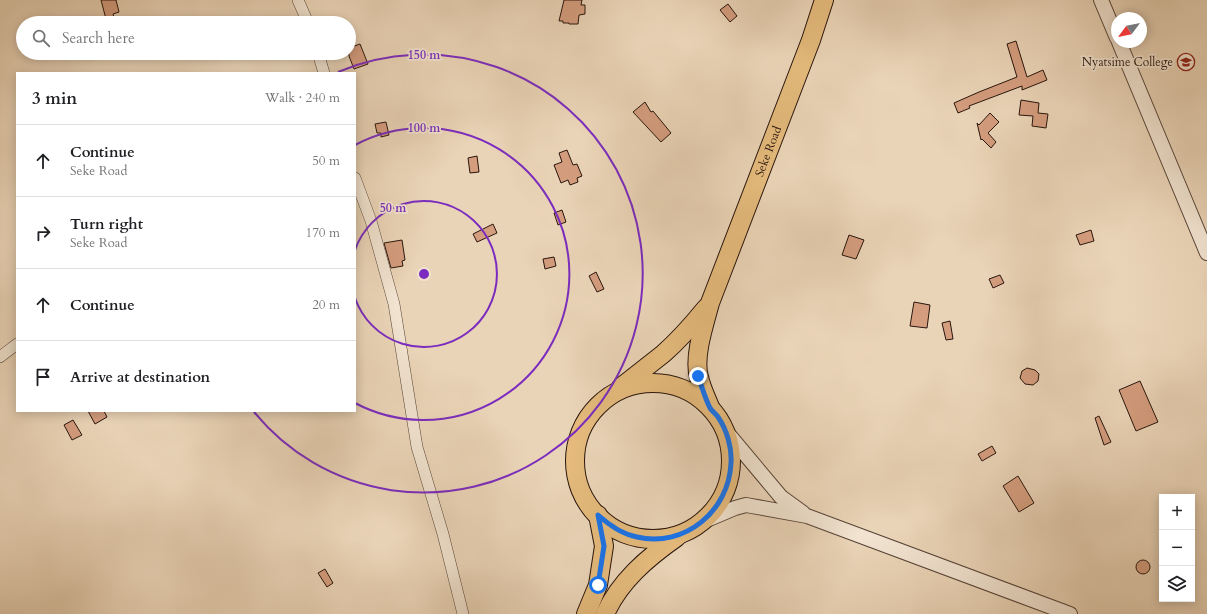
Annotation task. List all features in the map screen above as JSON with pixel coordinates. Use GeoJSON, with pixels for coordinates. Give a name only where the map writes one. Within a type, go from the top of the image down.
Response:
{"type":"FeatureCollection","features":[{"type":"Feature","properties":{"kind":"main road","name":"Seke Road"},"geometry":{"type":"LineString","coordinates":[[710,303],[811,40],[824,0]]}},
{"type":"Feature","properties":{"kind":"main road"},"geometry":{"type":"LineString","coordinates":[[682,534],[668,538],[653,539],[623,533],[609,525],[598,515],[584,496],[576,474],[575,458],[577,442],[582,428],[590,414],[601,402],[663,354],[690,327],[710,303]]}},
{"type":"Feature","properties":{"kind":"main road"},"geometry":{"type":"LineString","coordinates":[[605,614],[610,602],[625,580],[660,549],[702,522],[714,510],[723,495],[729,479],[731,462],[730,445],[724,429],[711,408],[698,376],[697,364],[702,332],[710,303]]}},
{"type":"Feature","properties":{"kind":"main road"},"geometry":{"type":"LineString","coordinates":[[614,393],[630,386],[647,383],[665,384],[682,388],[711,408]]}},
{"type":"Feature","properties":{"kind":"main road"},"geometry":{"type":"LineString","coordinates":[[586,614],[598,585],[604,546],[598,515]]}},
{"type":"Feature","properties":{"kind":"street"},"geometry":{"type":"LineString","coordinates":[[298,0],[305,16]]}},
{"type":"Feature","properties":{"kind":"street"},"geometry":{"type":"LineString","coordinates":[[1102,0],[1111,23]]}},
{"type":"Feature","properties":{"kind":"street"},"geometry":{"type":"LineString","coordinates":[[1121,48],[1207,253]]}},
{"type":"Feature","properties":{"kind":"street"},"geometry":{"type":"LineString","coordinates":[[320,60],[324,72]]}},
{"type":"Feature","properties":{"kind":"street"},"geometry":{"type":"LineString","coordinates":[[356,181],[371,221],[394,304],[417,447],[443,534],[463,614]]}},
{"type":"Feature","properties":{"kind":"street"},"geometry":{"type":"LineString","coordinates":[[0,357],[16,345]]}},
{"type":"Feature","properties":{"kind":"street"},"geometry":{"type":"LineString","coordinates":[[724,429],[780,497],[807,516]]}},
{"type":"Feature","properties":{"kind":"street"},"geometry":{"type":"LineString","coordinates":[[702,522],[746,505],[807,516],[1070,614]]}},
{"type":"Feature","properties":{"kind":"building"},"geometry":{"type":"Polygon","coordinates":[[[101,0],[116,0],[119,12],[113,14],[114,16],[105,16],[101,0]]]}},
{"type":"Feature","properties":{"kind":"building"},"geometry":{"type":"Polygon","coordinates":[[[564,0],[582,0],[581,5],[585,5],[585,14],[579,15],[578,24],[569,24],[559,21],[564,0]]]}},
{"type":"Feature","properties":{"kind":"building"},"geometry":{"type":"Polygon","coordinates":[[[728,4],[737,16],[730,22],[720,10],[728,4]]]}},
{"type":"Feature","properties":{"kind":"building"},"geometry":{"type":"Polygon","coordinates":[[[1016,41],[1027,77],[1043,70],[1047,80],[1022,90],[1022,86],[969,106],[970,108],[958,113],[954,103],[1017,77],[1007,44],[1016,41]]]}},
{"type":"Feature","properties":{"kind":"building"},"geometry":{"type":"Polygon","coordinates":[[[360,44],[368,64],[354,69],[351,60],[356,60],[356,45],[360,44]]]}},
{"type":"Feature","properties":{"kind":"building"},"geometry":{"type":"Polygon","coordinates":[[[1021,100],[1039,103],[1038,113],[1048,114],[1046,128],[1032,126],[1033,116],[1019,115],[1021,100]]]}},
{"type":"Feature","properties":{"kind":"building"},"geometry":{"type":"Polygon","coordinates":[[[645,102],[651,112],[653,111],[671,133],[661,142],[633,112],[645,102]]]}},
{"type":"Feature","properties":{"kind":"building"},"geometry":{"type":"Polygon","coordinates":[[[990,113],[999,122],[988,133],[996,142],[991,148],[982,139],[981,140],[977,123],[979,125],[990,113]]]}},
{"type":"Feature","properties":{"kind":"building"},"geometry":{"type":"Polygon","coordinates":[[[386,122],[389,135],[381,137],[381,133],[377,133],[375,124],[386,122]]]}},
{"type":"Feature","properties":{"kind":"building"},"geometry":{"type":"Polygon","coordinates":[[[567,150],[573,165],[577,164],[582,176],[577,178],[578,182],[570,185],[568,180],[561,183],[554,165],[562,162],[559,153],[567,150]]]}},
{"type":"Feature","properties":{"kind":"building"},"geometry":{"type":"Polygon","coordinates":[[[477,156],[479,172],[470,173],[468,158],[477,156]]]}},
{"type":"Feature","properties":{"kind":"building"},"geometry":{"type":"Polygon","coordinates":[[[562,210],[566,222],[558,225],[554,213],[562,210]]]}},
{"type":"Feature","properties":{"kind":"building"},"geometry":{"type":"Polygon","coordinates":[[[493,224],[497,233],[477,242],[473,234],[493,224]]]}},
{"type":"Feature","properties":{"kind":"building"},"geometry":{"type":"Polygon","coordinates":[[[1091,230],[1094,241],[1080,245],[1076,235],[1091,230]]]}},
{"type":"Feature","properties":{"kind":"building"},"geometry":{"type":"Polygon","coordinates":[[[849,235],[864,240],[856,259],[842,255],[849,235]]]}},
{"type":"Feature","properties":{"kind":"building"},"geometry":{"type":"Polygon","coordinates":[[[402,240],[405,260],[402,261],[403,266],[391,268],[384,243],[402,240]]]}},
{"type":"Feature","properties":{"kind":"building"},"geometry":{"type":"Polygon","coordinates":[[[554,257],[556,266],[545,269],[543,259],[554,257]]]}},
{"type":"Feature","properties":{"kind":"building"},"geometry":{"type":"Polygon","coordinates":[[[596,272],[604,289],[597,292],[589,276],[596,272]]]}},
{"type":"Feature","properties":{"kind":"building"},"geometry":{"type":"Polygon","coordinates":[[[1000,275],[1004,283],[993,288],[989,279],[1000,275]]]}},
{"type":"Feature","properties":{"kind":"building"},"geometry":{"type":"Polygon","coordinates":[[[914,302],[930,305],[927,328],[910,326],[914,302]]]}},
{"type":"Feature","properties":{"kind":"building"},"geometry":{"type":"Polygon","coordinates":[[[950,321],[953,339],[946,340],[942,323],[950,321]]]}},
{"type":"Feature","properties":{"kind":"building"},"geometry":{"type":"Polygon","coordinates":[[[1027,368],[1035,370],[1039,374],[1038,381],[1033,385],[1025,384],[1020,378],[1022,371],[1027,368]]]}},
{"type":"Feature","properties":{"kind":"building"},"geometry":{"type":"Polygon","coordinates":[[[1140,381],[1158,422],[1136,431],[1119,390],[1140,381]]]}},
{"type":"Feature","properties":{"kind":"building"},"geometry":{"type":"Polygon","coordinates":[[[89,412],[104,412],[107,417],[95,424],[89,412]]]}},
{"type":"Feature","properties":{"kind":"building"},"geometry":{"type":"Polygon","coordinates":[[[1099,416],[1111,442],[1104,445],[1095,418],[1099,416]]]}},
{"type":"Feature","properties":{"kind":"building"},"geometry":{"type":"Polygon","coordinates":[[[73,420],[82,435],[72,440],[64,425],[73,420]]]}},
{"type":"Feature","properties":{"kind":"building"},"geometry":{"type":"Polygon","coordinates":[[[992,446],[996,453],[982,461],[978,454],[992,446]]]}},
{"type":"Feature","properties":{"kind":"building"},"geometry":{"type":"Polygon","coordinates":[[[1018,476],[1034,503],[1019,512],[1003,486],[1018,476]]]}},
{"type":"Feature","properties":{"kind":"building"},"geometry":{"type":"Polygon","coordinates":[[[1143,560],[1148,562],[1150,567],[1148,572],[1143,574],[1138,572],[1136,567],[1138,562],[1143,560]]]}},
{"type":"Feature","properties":{"kind":"building"},"geometry":{"type":"Polygon","coordinates":[[[325,569],[333,583],[327,587],[318,573],[325,569]]]}},
{"type":"Feature","properties":{"kind":"place","name":"Nyatsime College"},"geometry":{"type":"Point","coordinates":[1186,62]}},
{"type":"Feature","properties":{"kind":"route"},"geometry":{"type":"LineString","coordinates":[[598,585],[604,546],[598,515],[609,525],[623,533],[653,539],[668,538],[682,534],[702,522],[714,510],[723,495],[729,479],[731,462],[730,445],[724,429],[711,408],[698,376]]}}]}
